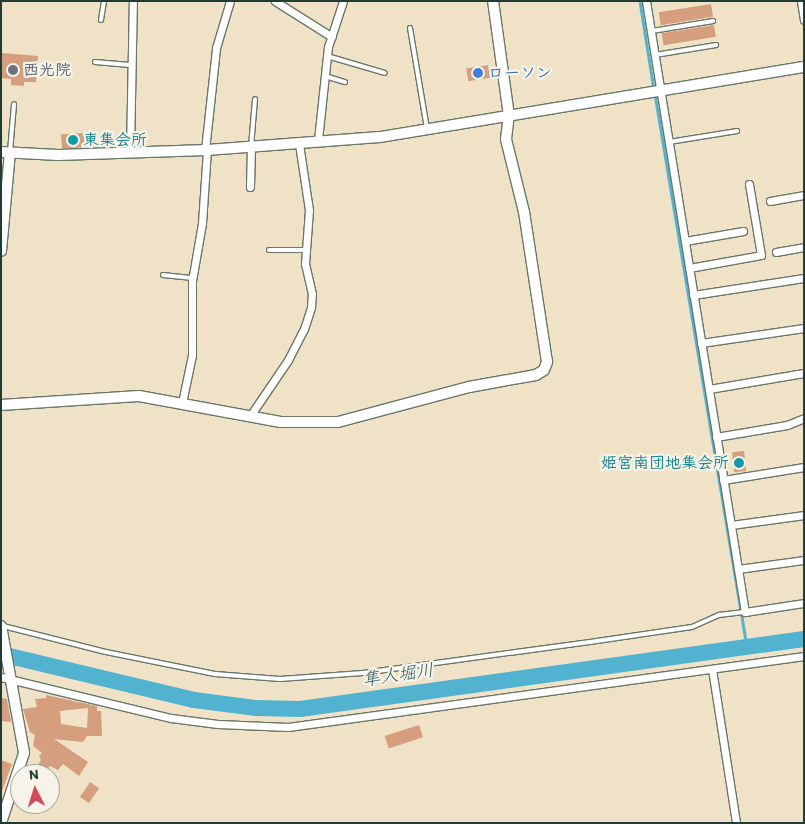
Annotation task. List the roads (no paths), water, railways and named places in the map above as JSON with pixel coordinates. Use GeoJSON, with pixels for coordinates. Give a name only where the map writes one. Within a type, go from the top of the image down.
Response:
{"type":"FeatureCollection","features":[{"type":"Feature","properties":{"kind":"street"},"geometry":{"type":"LineString","coordinates":[[130,152],[130,65],[133,1]]}},
{"type":"Feature","properties":{"kind":"street"},"geometry":{"type":"LineString","coordinates":[[182,403],[192,355],[193,278],[202,223],[206,150],[216,48],[230,1]]}},
{"type":"Feature","properties":{"kind":"street"},"geometry":{"type":"LineString","coordinates":[[275,1],[332,37]]}},
{"type":"Feature","properties":{"kind":"street"},"geometry":{"type":"LineString","coordinates":[[318,140],[327,56],[343,1]]}},
{"type":"Feature","properties":{"kind":"street"},"geometry":{"type":"LineString","coordinates":[[1,405],[115,396],[182,403],[282,422],[338,422],[469,388],[536,375],[544,370],[547,362],[524,212],[506,139],[509,116],[493,1]]}},
{"type":"Feature","properties":{"kind":"street"},"geometry":{"type":"LineString","coordinates":[[646,1],[745,612],[804,603]]}},
{"type":"Feature","properties":{"kind":"street"},"geometry":{"type":"LineString","coordinates":[[802,6],[804,20]]}},
{"type":"Feature","properties":{"kind":"street"},"geometry":{"type":"LineString","coordinates":[[1,250],[6,152],[58,155],[206,150],[299,144],[318,140],[380,137],[804,67]]}},
{"type":"Feature","properties":{"kind":"street"},"geometry":{"type":"LineString","coordinates":[[250,416],[304,329],[312,294],[304,264],[309,210],[299,144]]}},
{"type":"Feature","properties":{"kind":"street"},"geometry":{"type":"LineString","coordinates":[[250,187],[251,147]]}},
{"type":"Feature","properties":{"kind":"street"},"geometry":{"type":"LineString","coordinates":[[689,268],[761,254],[749,184]]}},
{"type":"Feature","properties":{"kind":"street"},"geometry":{"type":"LineString","coordinates":[[770,202],[804,196]]}},
{"type":"Feature","properties":{"kind":"street"},"geometry":{"type":"LineString","coordinates":[[685,241],[743,231]]}},
{"type":"Feature","properties":{"kind":"street"},"geometry":{"type":"LineString","coordinates":[[776,252],[804,247]]}},
{"type":"Feature","properties":{"kind":"street"},"geometry":{"type":"LineString","coordinates":[[693,296],[804,278]]}},
{"type":"Feature","properties":{"kind":"street"},"geometry":{"type":"LineString","coordinates":[[701,343],[804,328]]}},
{"type":"Feature","properties":{"kind":"street"},"geometry":{"type":"LineString","coordinates":[[708,389],[804,373]]}},
{"type":"Feature","properties":{"kind":"street"},"geometry":{"type":"LineString","coordinates":[[716,437],[787,425],[804,418]]}},
{"type":"Feature","properties":{"kind":"street"},"geometry":{"type":"LineString","coordinates":[[723,480],[804,467]]}},
{"type":"Feature","properties":{"kind":"street"},"geometry":{"type":"LineString","coordinates":[[731,525],[804,515]]}},
{"type":"Feature","properties":{"kind":"street"},"geometry":{"type":"LineString","coordinates":[[738,569],[804,560]]}},
{"type":"Feature","properties":{"kind":"street"},"geometry":{"type":"LineString","coordinates":[[1,625],[13,679],[24,753],[1,823]]}},
{"type":"Feature","properties":{"kind":"street"},"geometry":{"type":"LineString","coordinates":[[1,677],[172,718],[265,727],[351,720],[804,656]]}},
{"type":"Feature","properties":{"kind":"street"},"geometry":{"type":"LineString","coordinates":[[712,669],[736,823]]}},
{"type":"Feature","properties":{"kind":"lane"},"geometry":{"type":"LineString","coordinates":[[102,20],[104,1]]}},
{"type":"Feature","properties":{"kind":"lane"},"geometry":{"type":"LineString","coordinates":[[652,32],[713,21]]}},
{"type":"Feature","properties":{"kind":"lane"},"geometry":{"type":"LineString","coordinates":[[410,28],[428,129]]}},
{"type":"Feature","properties":{"kind":"lane"},"geometry":{"type":"LineString","coordinates":[[655,55],[716,45]]}},
{"type":"Feature","properties":{"kind":"lane"},"geometry":{"type":"LineString","coordinates":[[327,56],[385,72]]}},
{"type":"Feature","properties":{"kind":"lane"},"geometry":{"type":"LineString","coordinates":[[95,62],[130,65]]}},
{"type":"Feature","properties":{"kind":"lane"},"geometry":{"type":"LineString","coordinates":[[324,75],[345,82]]}},
{"type":"Feature","properties":{"kind":"lane"},"geometry":{"type":"LineString","coordinates":[[251,147],[255,99]]}},
{"type":"Feature","properties":{"kind":"lane"},"geometry":{"type":"LineString","coordinates":[[6,152],[14,104]]}},
{"type":"Feature","properties":{"kind":"lane"},"geometry":{"type":"LineString","coordinates":[[669,142],[737,131]]}},
{"type":"Feature","properties":{"kind":"lane"},"geometry":{"type":"LineString","coordinates":[[269,250],[306,250]]}},
{"type":"Feature","properties":{"kind":"lane"},"geometry":{"type":"LineString","coordinates":[[163,275],[193,278]]}},
{"type":"Feature","properties":{"kind":"lane"},"geometry":{"type":"LineString","coordinates":[[1,625],[206,672],[280,679],[363,673],[590,642],[692,626],[719,615],[745,612]]}},
{"type":"Feature","properties":{"kind":"waterway"},"geometry":{"type":"LineString","coordinates":[[640,1],[654,89]]}},
{"type":"Feature","properties":{"kind":"waterway"},"geometry":{"type":"LineString","coordinates":[[655,94],[747,647]]}},
{"type":"Feature","properties":{"kind":"waterway","name":"隼人堀川"},"geometry":{"type":"LineString","coordinates":[[1,654],[194,700],[256,708],[300,709],[804,639]]}},
{"type":"Feature","properties":{"kind":"place","name":"西光院"},"geometry":{"type":"Point","coordinates":[13,70]}},
{"type":"Feature","properties":{"kind":"place","name":"ローソン"},"geometry":{"type":"Point","coordinates":[478,73]}},
{"type":"Feature","properties":{"kind":"place","name":"東集会所"},"geometry":{"type":"Point","coordinates":[73,140]}},
{"type":"Feature","properties":{"kind":"place","name":"姫宮南団地集会所"},"geometry":{"type":"Point","coordinates":[739,463]}}]}
